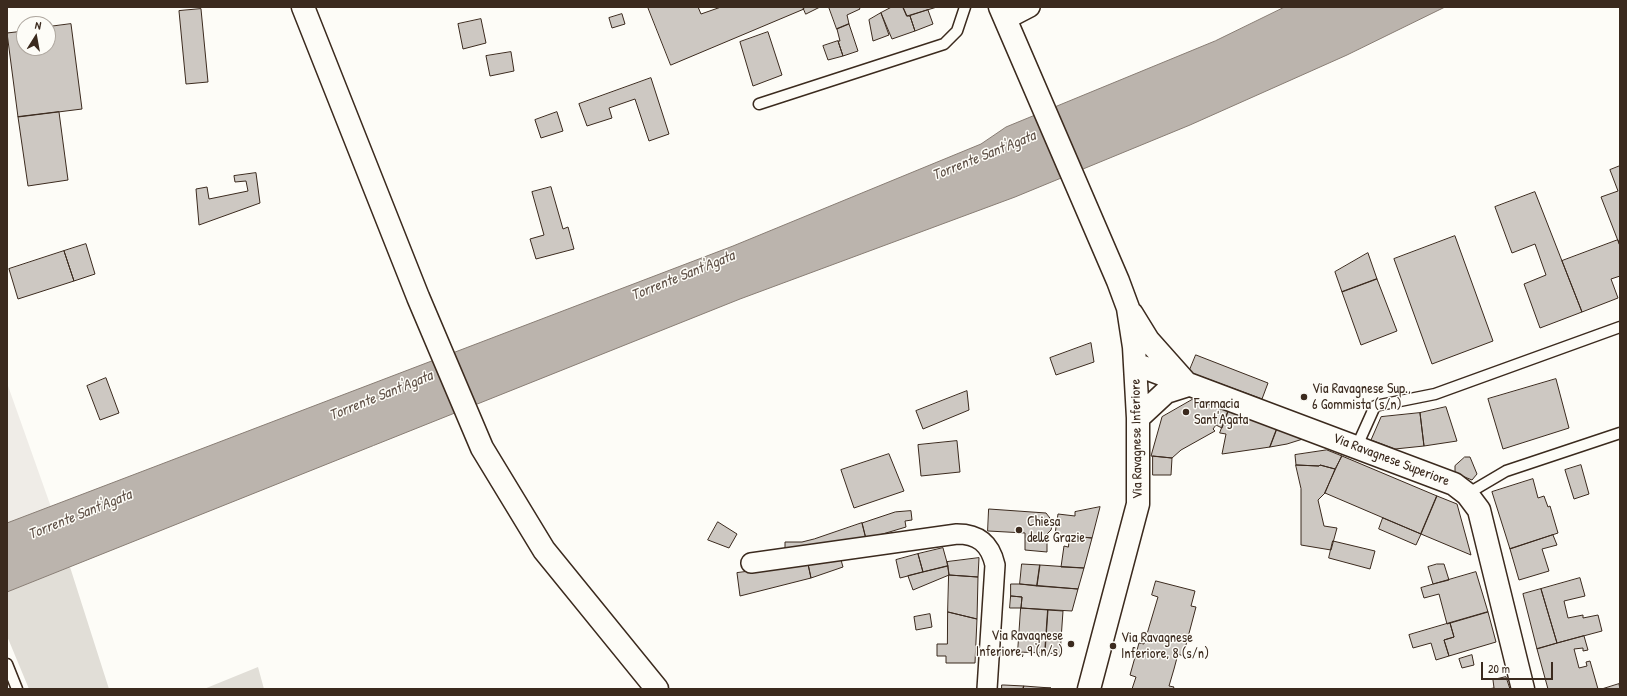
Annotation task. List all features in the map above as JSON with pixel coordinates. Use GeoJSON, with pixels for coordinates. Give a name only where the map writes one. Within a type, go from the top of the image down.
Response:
{"type":"FeatureCollection","features":[{"type":"Feature","properties":{"kind":"street"},"geometry":{"type":"LineString","coordinates":[[303,7],[418,297],[482,448],[544,550],[658,689]]}},
{"type":"Feature","properties":{"kind":"street"},"geometry":{"type":"LineString","coordinates":[[1005,19],[1030,7]]}},
{"type":"Feature","properties":{"kind":"street","name":"Via Ravagnese Inferiore"},"geometry":{"type":"LineString","coordinates":[[1005,19],[1118,281],[1128,308],[1135,364],[1138,418],[1138,504],[1089,689]]}},
{"type":"Feature","properties":{"kind":"street"},"geometry":{"type":"LineString","coordinates":[[1128,308],[1148,340],[1188,385],[1166,392],[1138,418]]}},
{"type":"Feature","properties":{"kind":"street","name":"Via Ravagnese Superiore"},"geometry":{"type":"LineString","coordinates":[[1135,364],[1188,385],[1357,446],[1454,484],[1467,494],[1478,510],[1523,689]]}},
{"type":"Feature","properties":{"kind":"street"},"geometry":{"type":"LineString","coordinates":[[751,564],[957,534],[968,534],[978,538],[987,544],[993,554],[995,565],[986,689]]}},
{"type":"Feature","properties":{"kind":"lane"},"geometry":{"type":"LineString","coordinates":[[759,104],[944,44],[957,31],[965,7]]}},
{"type":"Feature","properties":{"kind":"lane"},"geometry":{"type":"LineString","coordinates":[[1357,446],[1376,406],[1435,394],[1620,327]]}},
{"type":"Feature","properties":{"kind":"lane"},"geometry":{"type":"LineString","coordinates":[[1467,494],[1506,471],[1620,433]]}},
{"type":"Feature","properties":{"kind":"lane"},"geometry":{"type":"LineString","coordinates":[[7,664],[17,689]]}},
{"type":"Feature","properties":{"kind":"shaded area"},"geometry":{"type":"Polygon","coordinates":[[[7,383],[51,507],[7,523],[7,383]]]}},
{"type":"Feature","properties":{"kind":"shaded area"},"geometry":{"type":"Polygon","coordinates":[[[70,567],[109,689],[29,689],[7,636],[7,592],[70,567]]]}},
{"type":"Feature","properties":{"kind":"shaded area"},"geometry":{"type":"Polygon","coordinates":[[[258,667],[264,689],[204,689],[258,667]]]}},
{"type":"Feature","properties":{"kind":"water","name":"Torrente Sant'Agata"},"geometry":{"type":"Polygon","coordinates":[[[1285,7],[1445,7],[1347,55],[1190,125],[1015,197],[740,299],[7,592],[7,523],[733,246],[981,144],[1006,127],[1215,41],[1285,7]]]}},
{"type":"Feature","properties":{"kind":"building"},"geometry":{"type":"Polygon","coordinates":[[[648,7],[698,7],[701,14],[721,7],[803,7],[804,9],[671,65],[648,7]]]}},
{"type":"Feature","properties":{"kind":"building"},"geometry":{"type":"Polygon","coordinates":[[[803,7],[820,7],[806,14],[803,7]]]}},
{"type":"Feature","properties":{"kind":"building"},"geometry":{"type":"Polygon","coordinates":[[[829,7],[859,7],[860,9],[847,15],[849,24],[837,29],[829,7]]]}},
{"type":"Feature","properties":{"kind":"building"},"geometry":{"type":"Polygon","coordinates":[[[892,7],[903,7],[907,16],[910,16],[915,31],[892,39],[881,13],[892,7]]]}},
{"type":"Feature","properties":{"kind":"building"},"geometry":{"type":"Polygon","coordinates":[[[903,7],[937,7],[907,16],[903,7]]]}},
{"type":"Feature","properties":{"kind":"building"},"geometry":{"type":"Polygon","coordinates":[[[201,9],[208,82],[186,84],[179,11],[201,9]]]}},
{"type":"Feature","properties":{"kind":"building"},"geometry":{"type":"Polygon","coordinates":[[[928,10],[933,24],[915,31],[910,16],[928,10]]]}},
{"type":"Feature","properties":{"kind":"building"},"geometry":{"type":"Polygon","coordinates":[[[881,13],[889,35],[873,41],[869,20],[881,13]]]}},
{"type":"Feature","properties":{"kind":"building"},"geometry":{"type":"Polygon","coordinates":[[[622,14],[625,24],[612,28],[609,18],[622,14]]]}},
{"type":"Feature","properties":{"kind":"building"},"geometry":{"type":"Polygon","coordinates":[[[481,19],[486,43],[463,49],[458,24],[481,19]]]}},
{"type":"Feature","properties":{"kind":"building"},"geometry":{"type":"Polygon","coordinates":[[[71,24],[82,109],[18,117],[7,33],[16,32],[16,56],[56,56],[56,26],[71,24]]]}},
{"type":"Feature","properties":{"kind":"building"},"geometry":{"type":"Polygon","coordinates":[[[849,24],[858,51],[843,56],[838,41],[840,41],[837,29],[849,24]]]}},
{"type":"Feature","properties":{"kind":"building"},"geometry":{"type":"Polygon","coordinates":[[[768,32],[782,75],[753,86],[740,42],[768,32]]]}},
{"type":"Feature","properties":{"kind":"building"},"geometry":{"type":"Polygon","coordinates":[[[838,41],[843,56],[828,60],[823,46],[838,41]]]}},
{"type":"Feature","properties":{"kind":"building"},"geometry":{"type":"Polygon","coordinates":[[[511,52],[514,71],[490,76],[486,56],[511,52]]]}},
{"type":"Feature","properties":{"kind":"building"},"geometry":{"type":"Polygon","coordinates":[[[651,78],[669,134],[649,141],[635,99],[609,108],[612,118],[587,126],[579,104],[651,78]]]}},
{"type":"Feature","properties":{"kind":"building"},"geometry":{"type":"Polygon","coordinates":[[[59,112],[68,180],[28,186],[18,117],[59,112]]]}},
{"type":"Feature","properties":{"kind":"building"},"geometry":{"type":"Polygon","coordinates":[[[557,112],[563,131],[541,138],[535,120],[557,112]]]}},
{"type":"Feature","properties":{"kind":"building"},"geometry":{"type":"Polygon","coordinates":[[[1620,166],[1620,246],[1601,197],[1618,191],[1610,170],[1620,166]]]}},
{"type":"Feature","properties":{"kind":"building"},"geometry":{"type":"Polygon","coordinates":[[[256,173],[260,203],[199,225],[196,189],[207,187],[209,199],[248,191],[246,181],[235,182],[234,176],[256,173]]]}},
{"type":"Feature","properties":{"kind":"building"},"geometry":{"type":"Polygon","coordinates":[[[551,187],[563,229],[568,227],[574,249],[536,259],[530,239],[544,235],[532,192],[551,187]]]}},
{"type":"Feature","properties":{"kind":"building"},"geometry":{"type":"Polygon","coordinates":[[[1535,192],[1582,312],[1540,328],[1524,284],[1546,275],[1535,244],[1512,253],[1495,207],[1535,192]]]}},
{"type":"Feature","properties":{"kind":"building"},"geometry":{"type":"Polygon","coordinates":[[[1455,236],[1493,341],[1432,364],[1394,259],[1455,236]]]}},
{"type":"Feature","properties":{"kind":"building"},"geometry":{"type":"Polygon","coordinates":[[[1618,240],[1620,246],[1620,276],[1611,279],[1618,298],[1582,312],[1562,261],[1618,240]]]}},
{"type":"Feature","properties":{"kind":"building"},"geometry":{"type":"Polygon","coordinates":[[[86,244],[95,274],[74,281],[64,251],[86,244]]]}},
{"type":"Feature","properties":{"kind":"building"},"geometry":{"type":"Polygon","coordinates":[[[64,251],[74,281],[18,299],[9,269],[64,251]]]}},
{"type":"Feature","properties":{"kind":"building"},"geometry":{"type":"Polygon","coordinates":[[[1368,253],[1377,279],[1342,292],[1335,272],[1368,253]]]}},
{"type":"Feature","properties":{"kind":"building"},"geometry":{"type":"Polygon","coordinates":[[[1377,279],[1397,331],[1361,345],[1342,292],[1377,279]]]}},
{"type":"Feature","properties":{"kind":"building"},"geometry":{"type":"Polygon","coordinates":[[[1091,343],[1094,362],[1056,375],[1050,358],[1091,343]]]}},
{"type":"Feature","properties":{"kind":"building"},"geometry":{"type":"Polygon","coordinates":[[[1196,355],[1268,383],[1262,399],[1189,372],[1196,355]]]}},
{"type":"Feature","properties":{"kind":"building"},"geometry":{"type":"Polygon","coordinates":[[[106,378],[119,413],[100,420],[87,386],[106,378]]]}},
{"type":"Feature","properties":{"kind":"building"},"geometry":{"type":"Polygon","coordinates":[[[1556,379],[1569,428],[1503,449],[1488,399],[1556,379]]]}},
{"type":"Feature","properties":{"kind":"building"},"geometry":{"type":"Polygon","coordinates":[[[967,391],[969,410],[923,429],[916,411],[967,391]]]}},
{"type":"Feature","properties":{"kind":"building"},"geometry":{"type":"Polygon","coordinates":[[[1197,397],[1229,409],[1222,428],[1216,425],[1213,429],[1215,431],[1181,450],[1172,458],[1151,456],[1162,417],[1197,397]]]}},
{"type":"Feature","properties":{"kind":"building"},"geometry":{"type":"Polygon","coordinates":[[[1446,407],[1457,441],[1424,446],[1420,413],[1446,407]]]}},
{"type":"Feature","properties":{"kind":"building"},"geometry":{"type":"Polygon","coordinates":[[[1229,409],[1278,426],[1270,447],[1222,454],[1226,434],[1220,433],[1229,409]]]}},
{"type":"Feature","properties":{"kind":"building"},"geometry":{"type":"Polygon","coordinates":[[[1420,413],[1424,446],[1395,449],[1371,440],[1381,417],[1420,413]]]}},
{"type":"Feature","properties":{"kind":"building"},"geometry":{"type":"Polygon","coordinates":[[[1278,426],[1306,438],[1287,444],[1270,447],[1278,426]]]}},
{"type":"Feature","properties":{"kind":"building"},"geometry":{"type":"Polygon","coordinates":[[[957,441],[960,472],[921,476],[918,445],[957,441]]]}},
{"type":"Feature","properties":{"kind":"building"},"geometry":{"type":"Polygon","coordinates":[[[1327,450],[1342,456],[1335,469],[1320,465],[1296,465],[1295,455],[1327,450]]]}},
{"type":"Feature","properties":{"kind":"building"},"geometry":{"type":"Polygon","coordinates":[[[889,454],[904,491],[854,508],[841,470],[889,454]]]}},
{"type":"Feature","properties":{"kind":"building"},"geometry":{"type":"Polygon","coordinates":[[[1153,456],[1172,458],[1171,475],[1153,475],[1153,456]]]}},
{"type":"Feature","properties":{"kind":"building"},"geometry":{"type":"Polygon","coordinates":[[[1342,456],[1437,496],[1421,534],[1325,493],[1342,456]]]}},
{"type":"Feature","properties":{"kind":"building"},"geometry":{"type":"Polygon","coordinates":[[[1465,457],[1470,457],[1477,474],[1472,480],[1455,473],[1455,466],[1465,457]]]}},
{"type":"Feature","properties":{"kind":"building"},"geometry":{"type":"Polygon","coordinates":[[[1296,465],[1320,465],[1335,469],[1325,493],[1318,500],[1324,526],[1337,528],[1331,550],[1301,545],[1301,489],[1296,465]]]}},
{"type":"Feature","properties":{"kind":"building"},"geometry":{"type":"Polygon","coordinates":[[[1581,465],[1589,494],[1574,499],[1565,470],[1581,465]]]}},
{"type":"Feature","properties":{"kind":"building"},"geometry":{"type":"Polygon","coordinates":[[[1533,479],[1538,498],[1544,496],[1548,507],[1550,506],[1558,533],[1510,549],[1492,492],[1533,479]]]}},
{"type":"Feature","properties":{"kind":"building"},"geometry":{"type":"Polygon","coordinates":[[[1437,496],[1457,504],[1471,555],[1421,534],[1437,496]]]}},
{"type":"Feature","properties":{"kind":"building"},"geometry":{"type":"Polygon","coordinates":[[[1100,507],[1092,538],[1055,534],[1058,514],[1075,516],[1075,512],[1100,507]]]}},
{"type":"Feature","properties":{"kind":"building","name":"Chiesa delle Grazie"},"geometry":{"type":"Polygon","coordinates":[[[989,509],[1046,513],[1053,522],[1051,530],[1047,534],[1047,552],[1025,550],[1025,533],[988,531],[989,509]]]}},
{"type":"Feature","properties":{"kind":"building"},"geometry":{"type":"Polygon","coordinates":[[[911,511],[912,520],[905,521],[906,527],[866,539],[862,523],[895,512],[911,511]]]}},
{"type":"Feature","properties":{"kind":"building"},"geometry":{"type":"Polygon","coordinates":[[[1383,518],[1421,534],[1416,545],[1379,529],[1383,518]]]}},
{"type":"Feature","properties":{"kind":"building"},"geometry":{"type":"Polygon","coordinates":[[[718,522],[737,534],[729,548],[708,540],[718,522]]]}},
{"type":"Feature","properties":{"kind":"building"},"geometry":{"type":"Polygon","coordinates":[[[862,523],[866,539],[785,549],[785,542],[802,542],[862,523]]]}},
{"type":"Feature","properties":{"kind":"building"},"geometry":{"type":"Polygon","coordinates":[[[1553,535],[1557,545],[1542,549],[1549,571],[1519,580],[1510,549],[1553,535]]]}},
{"type":"Feature","properties":{"kind":"building"},"geometry":{"type":"Polygon","coordinates":[[[1070,536],[1092,538],[1084,568],[1061,567],[1064,546],[1068,547],[1070,536]]]}},
{"type":"Feature","properties":{"kind":"building"},"geometry":{"type":"Polygon","coordinates":[[[1333,541],[1375,551],[1370,569],[1329,558],[1333,541]]]}},
{"type":"Feature","properties":{"kind":"building"},"geometry":{"type":"Polygon","coordinates":[[[943,548],[948,566],[923,572],[918,554],[943,548]]]}},
{"type":"Feature","properties":{"kind":"building"},"geometry":{"type":"Polygon","coordinates":[[[918,554],[923,572],[900,578],[896,560],[918,554]]]}},
{"type":"Feature","properties":{"kind":"building"},"geometry":{"type":"Polygon","coordinates":[[[979,558],[978,577],[949,575],[947,562],[979,558]]]}},
{"type":"Feature","properties":{"kind":"building"},"geometry":{"type":"Polygon","coordinates":[[[841,560],[843,567],[811,578],[808,564],[841,560]]]}},
{"type":"Feature","properties":{"kind":"building"},"geometry":{"type":"Polygon","coordinates":[[[808,564],[811,578],[740,596],[737,573],[808,564]]]}},
{"type":"Feature","properties":{"kind":"building"},"geometry":{"type":"Polygon","coordinates":[[[1022,564],[1040,565],[1037,586],[1020,584],[1022,564]]]}},
{"type":"Feature","properties":{"kind":"building"},"geometry":{"type":"Polygon","coordinates":[[[1437,564],[1444,564],[1449,580],[1433,584],[1428,567],[1437,564]]]}},
{"type":"Feature","properties":{"kind":"building"},"geometry":{"type":"Polygon","coordinates":[[[1040,565],[1084,568],[1078,589],[1037,586],[1040,565]]]}},
{"type":"Feature","properties":{"kind":"building"},"geometry":{"type":"Polygon","coordinates":[[[948,566],[949,575],[913,590],[908,576],[948,566]]]}},
{"type":"Feature","properties":{"kind":"building"},"geometry":{"type":"Polygon","coordinates":[[[1476,572],[1488,612],[1447,624],[1439,594],[1424,598],[1421,588],[1476,572]]]}},
{"type":"Feature","properties":{"kind":"building"},"geometry":{"type":"Polygon","coordinates":[[[949,575],[978,577],[977,619],[948,612],[949,575]]]}},
{"type":"Feature","properties":{"kind":"building"},"geometry":{"type":"Polygon","coordinates":[[[1580,578],[1585,596],[1564,601],[1568,618],[1583,615],[1583,618],[1598,615],[1602,631],[1557,643],[1541,589],[1580,578]]]}},
{"type":"Feature","properties":{"kind":"building"},"geometry":{"type":"Polygon","coordinates":[[[1156,581],[1195,591],[1191,606],[1196,607],[1183,656],[1178,654],[1169,686],[1174,687],[1173,689],[1132,689],[1136,677],[1130,675],[1139,643],[1144,644],[1158,597],[1152,595],[1156,581]]]}},
{"type":"Feature","properties":{"kind":"building"},"geometry":{"type":"Polygon","coordinates":[[[1011,584],[1078,589],[1072,611],[1021,608],[1022,597],[1011,596],[1011,584]]]}},
{"type":"Feature","properties":{"kind":"building"},"geometry":{"type":"Polygon","coordinates":[[[1541,589],[1557,643],[1537,649],[1523,594],[1541,589]]]}},
{"type":"Feature","properties":{"kind":"building"},"geometry":{"type":"Polygon","coordinates":[[[1011,596],[1022,597],[1021,608],[1010,608],[1011,596]]]}},
{"type":"Feature","properties":{"kind":"building"},"geometry":{"type":"Polygon","coordinates":[[[1021,608],[1048,610],[1045,653],[1018,652],[1021,608]]]}},
{"type":"Feature","properties":{"kind":"building"},"geometry":{"type":"Polygon","coordinates":[[[1048,610],[1063,611],[1060,654],[1045,653],[1048,610]]]}},
{"type":"Feature","properties":{"kind":"building"},"geometry":{"type":"Polygon","coordinates":[[[948,612],[977,619],[975,663],[946,663],[946,656],[937,656],[937,644],[947,644],[948,612]]]}},
{"type":"Feature","properties":{"kind":"building"},"geometry":{"type":"Polygon","coordinates":[[[1488,612],[1496,642],[1449,656],[1444,640],[1454,637],[1450,623],[1488,612]]]}},
{"type":"Feature","properties":{"kind":"building"},"geometry":{"type":"Polygon","coordinates":[[[930,614],[932,627],[916,630],[914,617],[930,614]]]}},
{"type":"Feature","properties":{"kind":"building"},"geometry":{"type":"Polygon","coordinates":[[[1450,623],[1454,637],[1444,640],[1449,656],[1436,660],[1431,643],[1413,648],[1409,635],[1450,623]]]}},
{"type":"Feature","properties":{"kind":"building"},"geometry":{"type":"Polygon","coordinates":[[[1584,636],[1588,650],[1583,651],[1583,648],[1574,649],[1579,668],[1587,666],[1586,662],[1590,661],[1598,689],[1548,689],[1537,649],[1584,636]]]}},
{"type":"Feature","properties":{"kind":"building"},"geometry":{"type":"Polygon","coordinates":[[[1472,655],[1474,665],[1462,668],[1459,659],[1472,655]]]}},
{"type":"Feature","properties":{"kind":"building"},"geometry":{"type":"Polygon","coordinates":[[[1506,677],[1510,689],[1488,689],[1494,688],[1493,680],[1506,677]]]}},
{"type":"Feature","properties":{"kind":"building"},"geometry":{"type":"Polygon","coordinates":[[[1619,684],[1620,689],[1602,689],[1619,684]]]}},
{"type":"Feature","properties":{"kind":"building"},"geometry":{"type":"Polygon","coordinates":[[[1002,685],[1024,686],[1023,689],[1002,689],[1002,685]]]}},
{"type":"Feature","properties":{"kind":"building"},"geometry":{"type":"Polygon","coordinates":[[[1024,686],[1037,687],[1051,688],[1023,689],[1024,686]]]}},
{"type":"Feature","properties":{"kind":"place","name":"Via Ravagnese Sup., 6 Gommista (s/n)"},"geometry":{"type":"Point","coordinates":[1304,397]}},
{"type":"Feature","properties":{"kind":"place","name":"Farmacia Sant'Agata"},"geometry":{"type":"Point","coordinates":[1186,412]}},
{"type":"Feature","properties":{"kind":"place","name":"Chiesa delle Grazie"},"geometry":{"type":"Point","coordinates":[1019,530]}},
{"type":"Feature","properties":{"kind":"place","name":"Via Ravagnese Inferiore, 9 (n/s)"},"geometry":{"type":"Point","coordinates":[1071,644]}},
{"type":"Feature","properties":{"kind":"place","name":"Via Ravagnese Inferiore, 8 (s/n)"},"geometry":{"type":"Point","coordinates":[1113,646]}}]}
